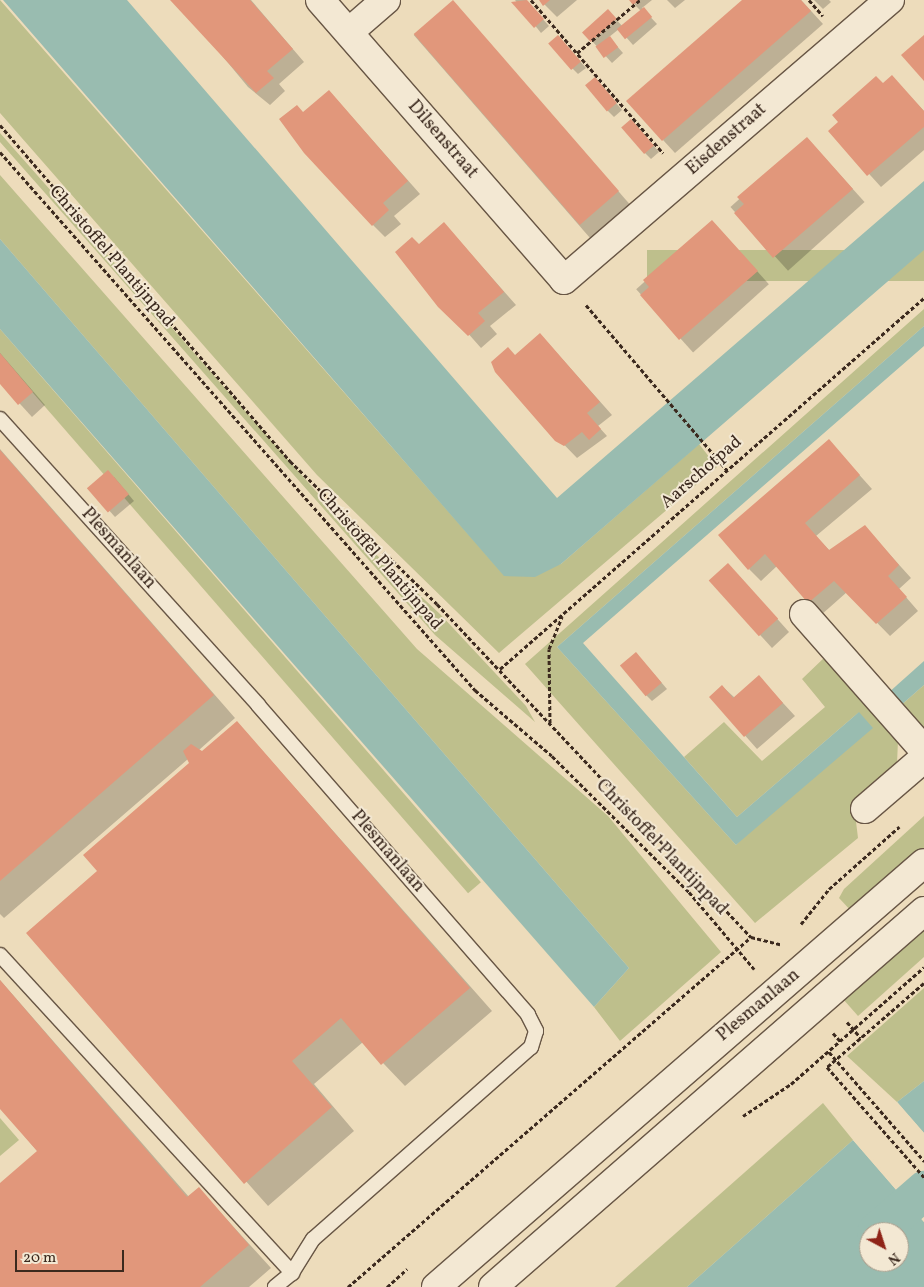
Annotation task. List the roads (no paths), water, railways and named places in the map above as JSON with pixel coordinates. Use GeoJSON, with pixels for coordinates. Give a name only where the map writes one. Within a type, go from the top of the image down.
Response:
{"type":"FeatureCollection","features":[{"type":"Feature","properties":{"kind":"main road","name":"Dilsenstraat"},"geometry":{"type":"LineString","coordinates":[[320,0],[564,280]]}},
{"type":"Feature","properties":{"kind":"main road"},"geometry":{"type":"LineString","coordinates":[[349,32],[386,0]]}},
{"type":"Feature","properties":{"kind":"main road","name":"Eisdenstraat"},"geometry":{"type":"LineString","coordinates":[[564,280],[890,0]]}},
{"type":"Feature","properties":{"kind":"main road"},"geometry":{"type":"LineString","coordinates":[[804,614],[924,750]]}},
{"type":"Feature","properties":{"kind":"main road"},"geometry":{"type":"LineString","coordinates":[[865,809],[924,758]]}},
{"type":"Feature","properties":{"kind":"main road","name":"Plesmanlaan"},"geometry":{"type":"LineString","coordinates":[[436,1287],[924,863]]}},
{"type":"Feature","properties":{"kind":"main road","name":"Plesmanlaan"},"geometry":{"type":"LineString","coordinates":[[493,1287],[924,911]]}},
{"type":"Feature","properties":{"kind":"lane","name":"Plesmanlaan"},"geometry":{"type":"LineString","coordinates":[[0,419],[258,704],[528,1015],[536,1031],[531,1047],[313,1239],[292,1273],[276,1287]]}},
{"type":"Feature","properties":{"kind":"lane"},"geometry":{"type":"LineString","coordinates":[[0,955],[292,1273]]}},
{"type":"Feature","properties":{"kind":"water"},"geometry":{"type":"Polygon","coordinates":[[[3,0],[127,0],[557,498],[924,181],[924,250],[561,564],[535,577],[504,576],[3,0]]]}},
{"type":"Feature","properties":{"kind":"water"},"geometry":{"type":"Polygon","coordinates":[[[0,239],[629,968],[594,1007],[0,329],[0,239]]]}},
{"type":"Feature","properties":{"kind":"water"},"geometry":{"type":"Polygon","coordinates":[[[924,326],[924,346],[583,643],[737,817],[859,712],[873,728],[736,845],[557,647],[924,326]]]}},
{"type":"Feature","properties":{"kind":"water"},"geometry":{"type":"Polygon","coordinates":[[[924,661],[924,685],[899,707],[887,694],[924,661]]]}},
{"type":"Feature","properties":{"kind":"water"},"geometry":{"type":"Polygon","coordinates":[[[924,1081],[924,1133],[897,1102],[924,1081]]]}},
{"type":"Feature","properties":{"kind":"water"},"geometry":{"type":"Polygon","coordinates":[[[853,1140],[924,1222],[924,1287],[687,1287],[853,1140]]]}},
{"type":"Feature","properties":{"kind":"waterway"},"geometry":{"type":"LineString","coordinates":[[887,1222],[924,1190]]}}]}
